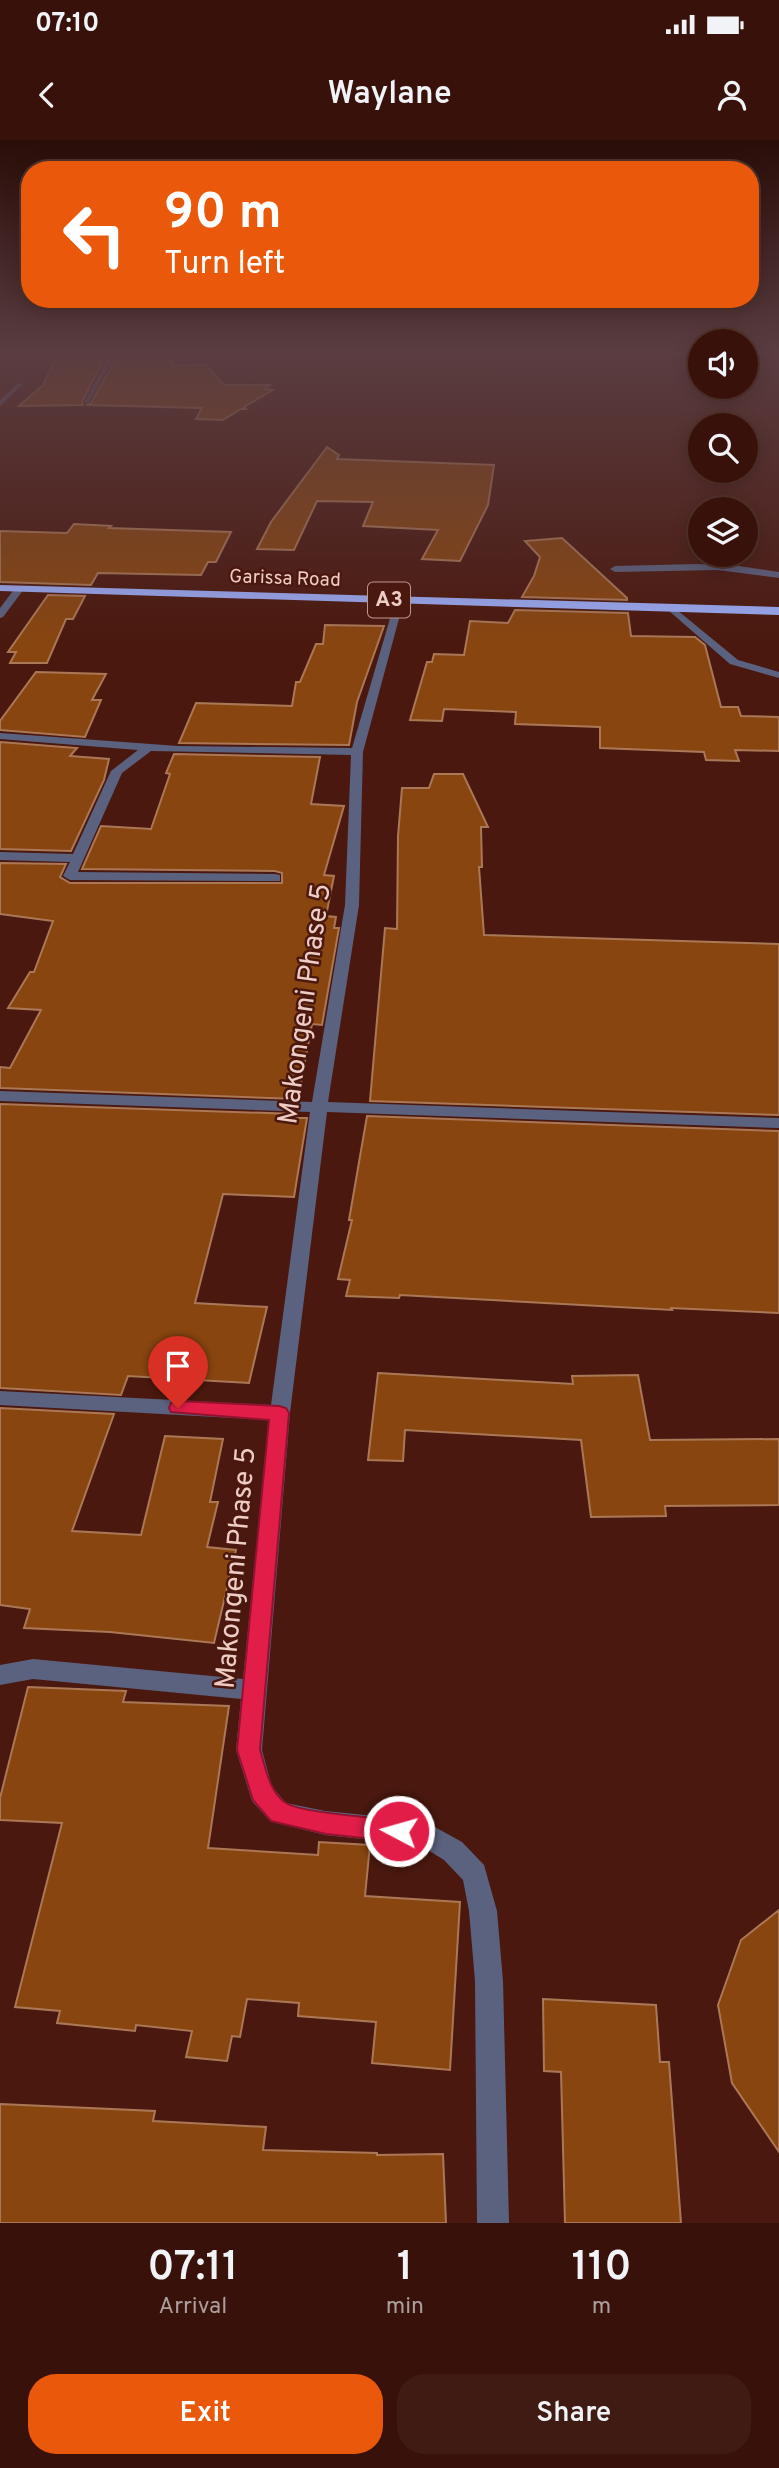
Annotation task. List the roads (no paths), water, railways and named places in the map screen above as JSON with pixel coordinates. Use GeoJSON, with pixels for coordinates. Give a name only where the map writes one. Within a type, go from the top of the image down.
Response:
{"type":"FeatureCollection","features":[{"type":"Feature","properties":{"kind":"highway","name":"Garissa Road"},"geometry":{"type":"LineString","coordinates":[[0,589],[779,611]]}},
{"type":"Feature","properties":{"kind":"street"},"geometry":{"type":"LineString","coordinates":[[615,569],[706,569],[779,575]]}},
{"type":"Feature","properties":{"kind":"street"},"geometry":{"type":"LineString","coordinates":[[0,615],[19,589]]}},
{"type":"Feature","properties":{"kind":"street","name":"Makongeni Phase 5"},"geometry":{"type":"LineString","coordinates":[[399,600],[357,752],[352,905],[318,1108],[279,1413],[249,1750],[261,1793],[279,1813],[326,1823],[424,1833],[453,1852],[474,1874],[483,1911],[489,1981],[493,2223]]}},
{"type":"Feature","properties":{"kind":"street"},"geometry":{"type":"LineString","coordinates":[[671,608],[734,662],[779,675]]}},
{"type":"Feature","properties":{"kind":"street"},"geometry":{"type":"LineString","coordinates":[[0,736],[101,742],[147,749],[357,752]]}},
{"type":"Feature","properties":{"kind":"street"},"geometry":{"type":"LineString","coordinates":[[147,749],[117,771],[70,876],[275,878]]}},
{"type":"Feature","properties":{"kind":"street"},"geometry":{"type":"LineString","coordinates":[[0,856],[78,858]]}},
{"type":"Feature","properties":{"kind":"street"},"geometry":{"type":"LineString","coordinates":[[0,1096],[779,1123]]}},
{"type":"Feature","properties":{"kind":"street"},"geometry":{"type":"LineString","coordinates":[[0,1398],[279,1413]]}},
{"type":"Feature","properties":{"kind":"street"},"geometry":{"type":"LineString","coordinates":[[0,1675],[33,1669],[253,1690]]}}]}
